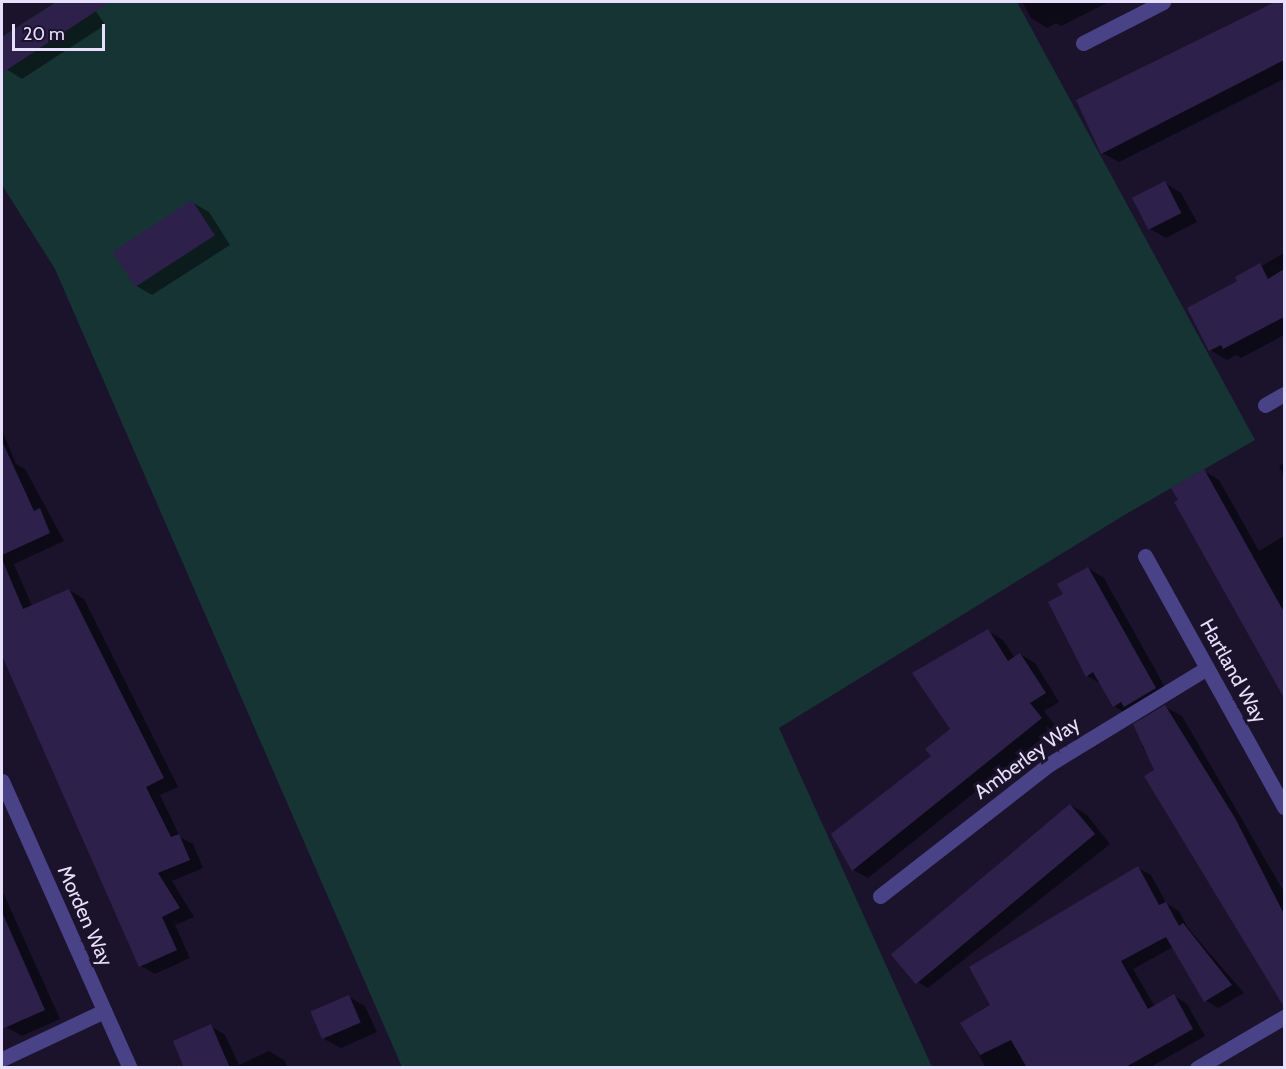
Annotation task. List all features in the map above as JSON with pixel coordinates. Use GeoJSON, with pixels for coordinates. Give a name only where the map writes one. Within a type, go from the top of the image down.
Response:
{"type":"FeatureCollection","features":[{"type":"Feature","properties":{"kind":"street"},"geometry":{"type":"LineString","coordinates":[[1083,43],[1163,2]]}},
{"type":"Feature","properties":{"kind":"street"},"geometry":{"type":"LineString","coordinates":[[1265,405],[1284,394]]}},
{"type":"Feature","properties":{"kind":"street","name":"Hartland Way"},"geometry":{"type":"LineString","coordinates":[[1145,556],[1284,807]]}},
{"type":"Feature","properties":{"kind":"street","name":"Amberley Way"},"geometry":{"type":"LineString","coordinates":[[880,896],[1066,752],[1208,668]]}},
{"type":"Feature","properties":{"kind":"street","name":"Morden Way"},"geometry":{"type":"LineString","coordinates":[[2,781],[130,1068]]}},
{"type":"Feature","properties":{"kind":"street"},"geometry":{"type":"LineString","coordinates":[[2,1059],[104,1011]]}},
{"type":"Feature","properties":{"kind":"street"},"geometry":{"type":"LineString","coordinates":[[1197,1068],[1284,1017]]}},
{"type":"Feature","properties":{"kind":"green space"},"geometry":{"type":"Polygon","coordinates":[[[56,2],[1017,2],[1255,440],[1126,514],[779,728],[932,1067],[402,1067],[55,269],[2,185],[2,37],[56,2]]]}},
{"type":"Feature","properties":{"kind":"building"},"geometry":{"type":"Polygon","coordinates":[[[57,2],[110,2],[2,73],[2,38],[57,2]]]}},
{"type":"Feature","properties":{"kind":"building"},"geometry":{"type":"Polygon","coordinates":[[[1275,2],[1284,2],[1284,60],[1101,154],[1076,100],[1275,2]]]}},
{"type":"Feature","properties":{"kind":"building"},"geometry":{"type":"Polygon","coordinates":[[[1165,181],[1181,213],[1148,230],[1132,198],[1165,181]]]}},
{"type":"Feature","properties":{"kind":"building"},"geometry":{"type":"Polygon","coordinates":[[[192,200],[215,235],[135,287],[112,252],[192,200]]]}},
{"type":"Feature","properties":{"kind":"building"},"geometry":{"type":"Polygon","coordinates":[[[1260,263],[1268,279],[1284,269],[1284,317],[1223,349],[1221,345],[1209,351],[1187,308],[1237,281],[1235,277],[1260,263]]]}},
{"type":"Feature","properties":{"kind":"building"},"geometry":{"type":"Polygon","coordinates":[[[2,441],[34,511],[40,508],[50,533],[2,555],[2,441]]]}},
{"type":"Feature","properties":{"kind":"building"},"geometry":{"type":"Polygon","coordinates":[[[1204,469],[1284,612],[1284,698],[1174,502],[1178,500],[1171,488],[1204,469]]]}},
{"type":"Feature","properties":{"kind":"building"},"geometry":{"type":"Polygon","coordinates":[[[2,559],[23,609],[69,589],[164,778],[146,787],[171,837],[179,834],[190,860],[158,873],[180,908],[162,917],[177,950],[139,967],[2,656],[2,559]]]}},
{"type":"Feature","properties":{"kind":"building"},"geometry":{"type":"Polygon","coordinates":[[[1088,567],[1156,688],[1124,707],[1121,702],[1113,707],[1093,672],[1086,677],[1048,602],[1063,594],[1057,584],[1088,567]]]}},
{"type":"Feature","properties":{"kind":"building"},"geometry":{"type":"Polygon","coordinates":[[[988,629],[1008,661],[1020,653],[1046,693],[1030,703],[1042,718],[852,871],[831,834],[931,756],[925,749],[950,729],[912,673],[988,629]]]}},
{"type":"Feature","properties":{"kind":"building"},"geometry":{"type":"Polygon","coordinates":[[[1165,705],[1235,818],[1284,914],[1284,1007],[1144,776],[1154,770],[1133,724],[1165,705]]]}},
{"type":"Feature","properties":{"kind":"building"},"geometry":{"type":"Polygon","coordinates":[[[1070,804],[1095,834],[916,984],[891,954],[1070,804]]]}},
{"type":"Feature","properties":{"kind":"building"},"geometry":{"type":"Polygon","coordinates":[[[1138,866],[1159,905],[1166,902],[1179,926],[1183,923],[1232,985],[1204,1002],[1166,937],[1121,961],[1148,1009],[1174,994],[1193,1029],[1124,1068],[1027,1068],[1011,1040],[980,1055],[960,1023],[990,1005],[969,967],[1138,866]]]}},
{"type":"Feature","properties":{"kind":"building"},"geometry":{"type":"Polygon","coordinates":[[[2,912],[45,1010],[2,1029],[2,912]]]}},
{"type":"Feature","properties":{"kind":"building"},"geometry":{"type":"Polygon","coordinates":[[[349,995],[361,1023],[322,1039],[310,1011],[349,995]]]}},
{"type":"Feature","properties":{"kind":"building"},"geometry":{"type":"Polygon","coordinates":[[[211,1024],[230,1068],[184,1068],[173,1041],[211,1024]]]}}]}
